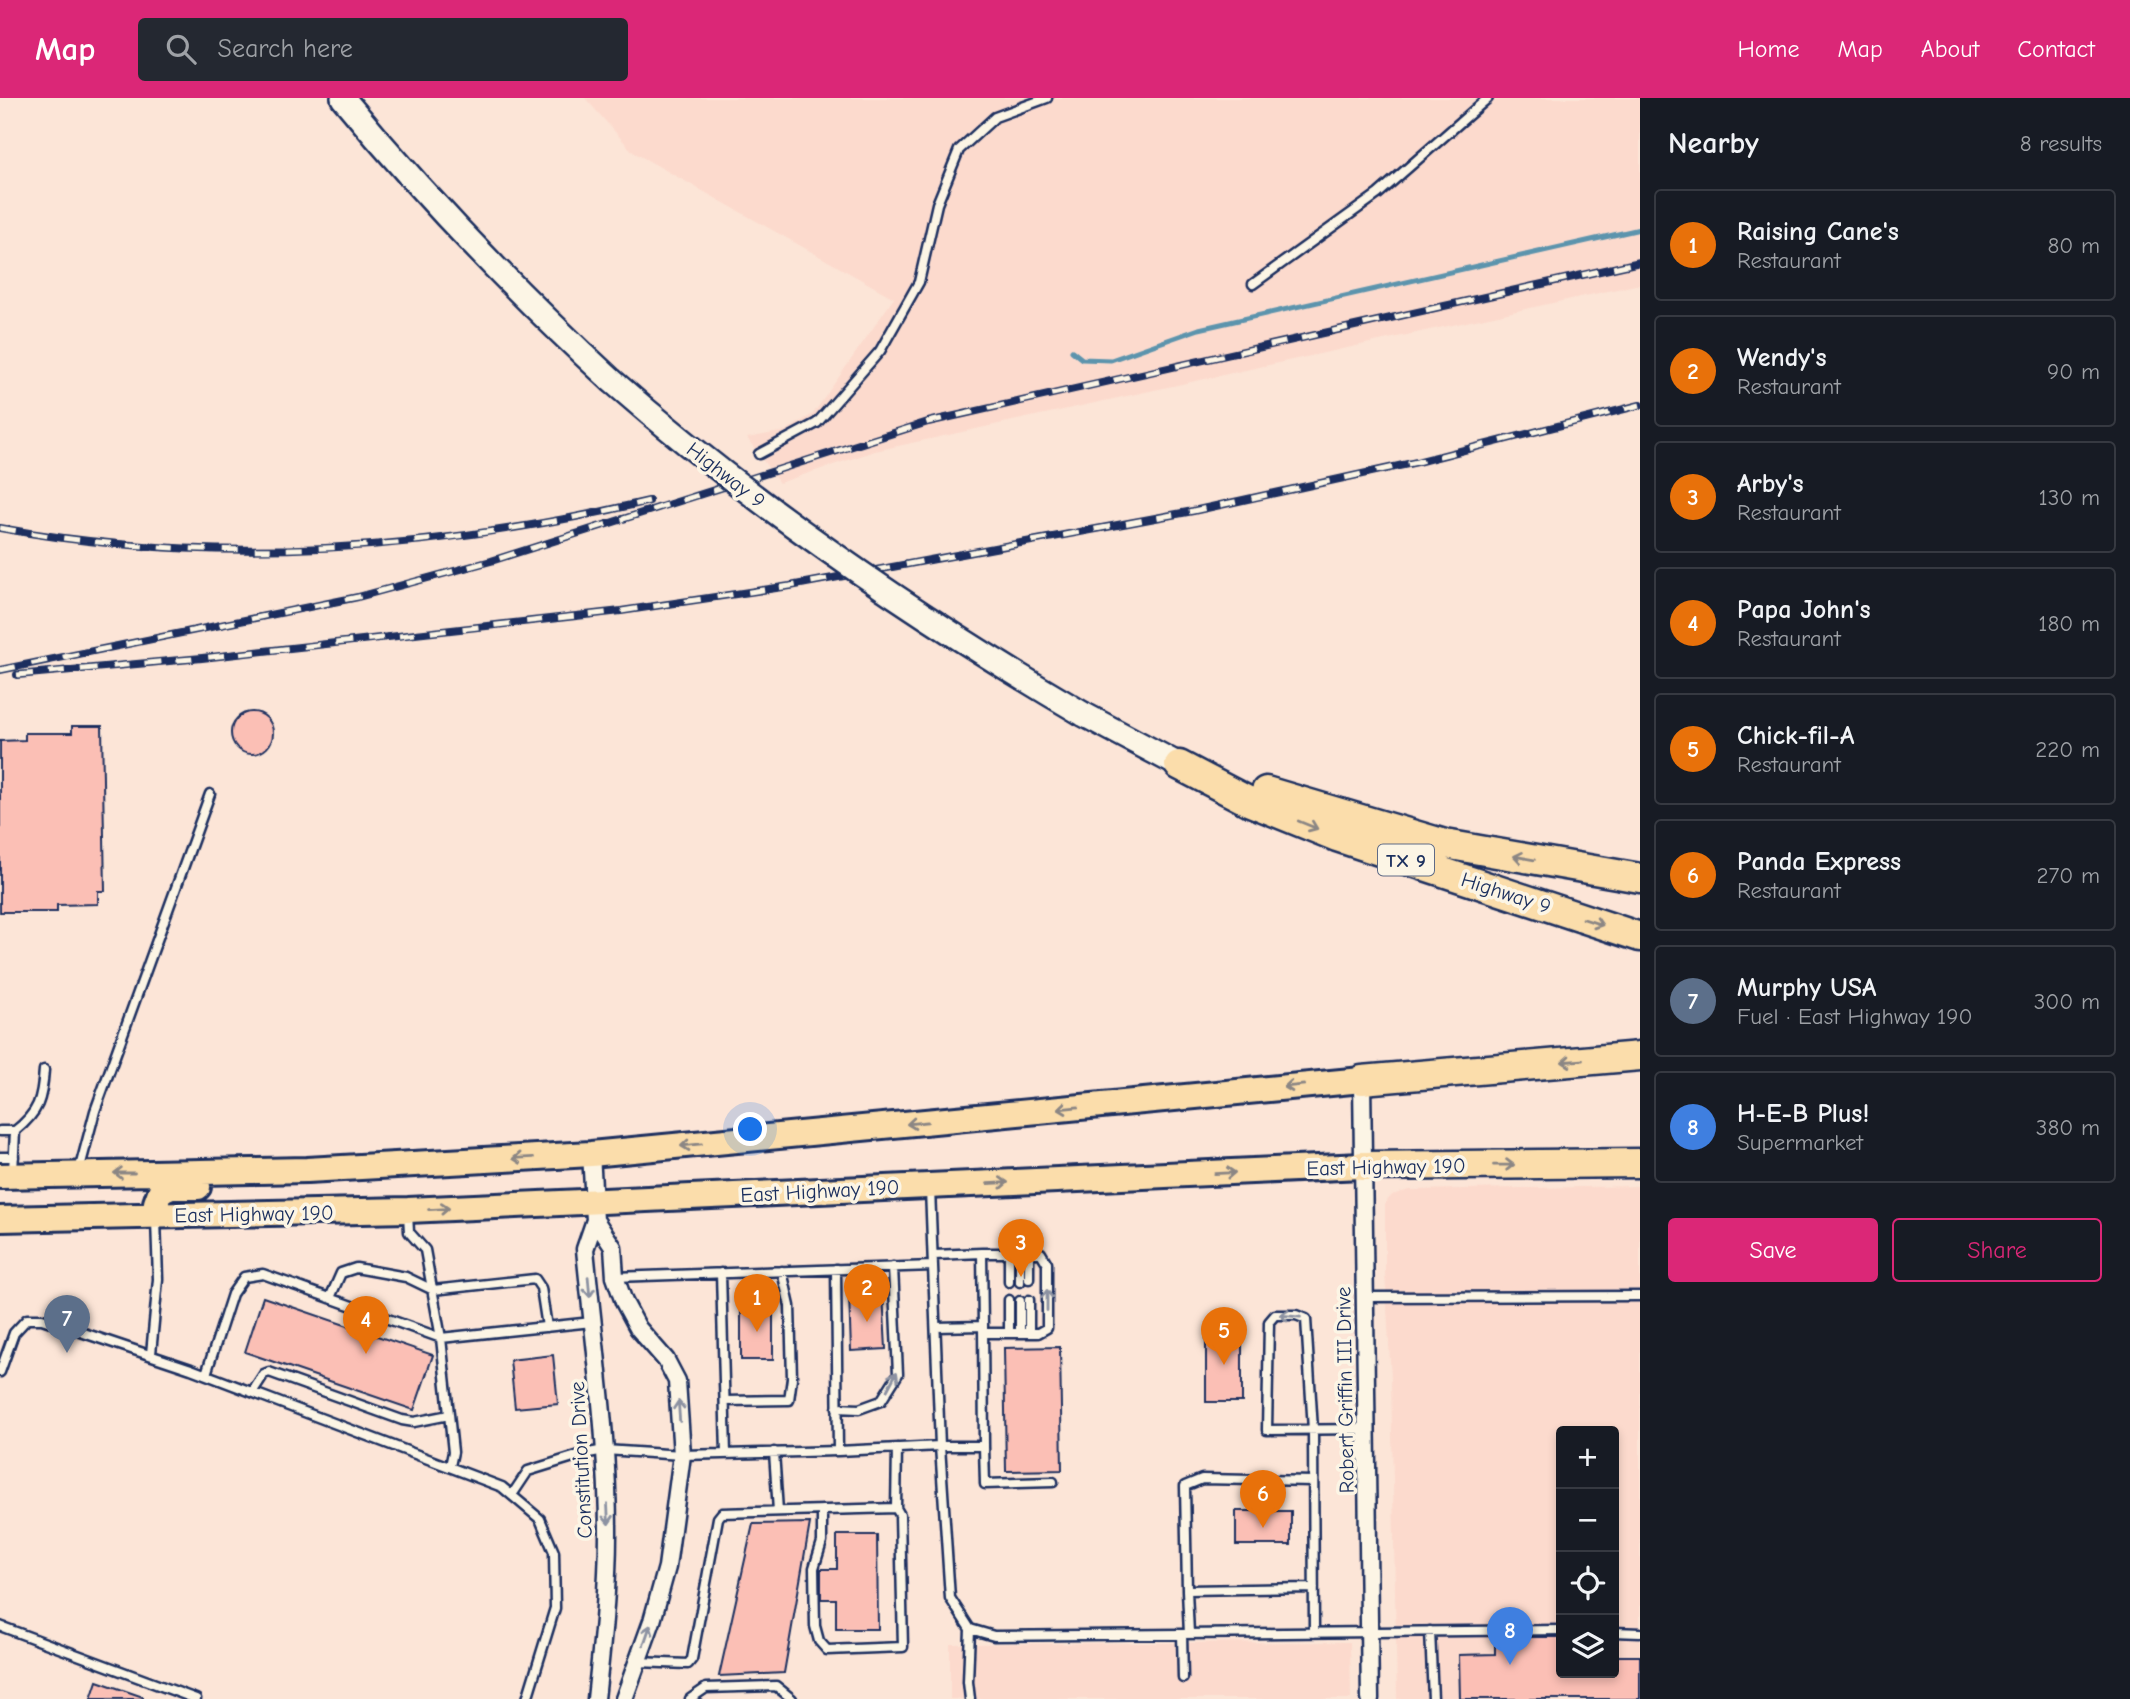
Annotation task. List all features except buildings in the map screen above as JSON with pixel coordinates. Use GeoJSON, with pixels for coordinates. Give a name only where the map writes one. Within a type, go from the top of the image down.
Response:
{"type":"FeatureCollection","features":[{"type":"Feature","properties":{"kind":"highway","name":"Highway 9"},"geometry":{"type":"LineString","coordinates":[[1179,765],[1445,844],[1640,878]]}},
{"type":"Feature","properties":{"kind":"highway","name":"Highway 9"},"geometry":{"type":"LineString","coordinates":[[1179,765],[1248,801],[1337,837],[1640,937]]}},
{"type":"Feature","properties":{"kind":"highway"},"geometry":{"type":"LineString","coordinates":[[1362,1080],[1640,1055]]}},
{"type":"Feature","properties":{"kind":"highway","name":"East Highway 190"},"geometry":{"type":"LineString","coordinates":[[1362,1166],[1640,1163]]}},
{"type":"Feature","properties":{"kind":"main road","name":"Highway 9"},"geometry":{"type":"LineString","coordinates":[[343,98],[435,205],[562,335],[669,431],[781,519],[929,621],[1083,714],[1179,765]]}},
{"type":"Feature","properties":{"kind":"main road","name":"East Highway 190"},"geometry":{"type":"LineString","coordinates":[[7,1166],[78,1173],[307,1170],[591,1154],[1362,1080]]}},
{"type":"Feature","properties":{"kind":"main road","name":"East Highway 190"},"geometry":{"type":"LineString","coordinates":[[0,1219],[408,1210],[594,1211],[930,1186],[1362,1166]]}},
{"type":"Feature","properties":{"kind":"main road"},"geometry":{"type":"LineString","coordinates":[[155,1216],[160,1192],[171,1187],[272,1186],[307,1170]]}},
{"type":"Feature","properties":{"kind":"street","name":"Robert Griffin III Drive"},"geometry":{"type":"LineString","coordinates":[[1362,1080],[1370,1699]]}},
{"type":"Feature","properties":{"kind":"street","name":"Constitution Drive"},"geometry":{"type":"LineString","coordinates":[[591,1154],[594,1211],[585,1249],[605,1450],[608,1533],[604,1619],[596,1699]]}},
{"type":"Feature","properties":{"kind":"street","name":"Constitution Drive"},"geometry":{"type":"LineString","coordinates":[[594,1211],[613,1247],[615,1277],[624,1302],[638,1328],[666,1360],[677,1381],[682,1455],[667,1567],[624,1699]]}},
{"type":"Feature","properties":{"kind":"lane"},"geometry":{"type":"LineString","coordinates":[[759,454],[817,423],[880,351],[919,282],[937,204],[959,150],[996,117],[1047,98]]}},
{"type":"Feature","properties":{"kind":"lane"},"geometry":{"type":"LineString","coordinates":[[1253,284],[1378,194],[1488,98]]}},
{"type":"Feature","properties":{"kind":"lane"},"geometry":{"type":"LineString","coordinates":[[78,1173],[95,1111],[210,794]]}},
{"type":"Feature","properties":{"kind":"lane"},"geometry":{"type":"LineString","coordinates":[[0,1131],[15,1131],[36,1111],[42,1093],[44,1070]]}},
{"type":"Feature","properties":{"kind":"lane"},"geometry":{"type":"LineString","coordinates":[[7,1166],[15,1131]]}},
{"type":"Feature","properties":{"kind":"lane"},"geometry":{"type":"LineString","coordinates":[[930,1186],[940,1446],[950,1598],[971,1629],[968,1682],[970,1699]]}},
{"type":"Feature","properties":{"kind":"lane"},"geometry":{"type":"LineString","coordinates":[[408,1210],[409,1232],[425,1250],[441,1338],[453,1452],[450,1466]]}},
{"type":"Feature","properties":{"kind":"lane"},"geometry":{"type":"LineString","coordinates":[[151,1354],[158,1279],[155,1216]]}},
{"type":"Feature","properties":{"kind":"lane"},"geometry":{"type":"LineString","coordinates":[[982,1253],[985,1484],[1053,1482]]}},
{"type":"Feature","properties":{"kind":"lane"},"geometry":{"type":"LineString","coordinates":[[1009,1253],[1009,1282]]}},
{"type":"Feature","properties":{"kind":"lane"},"geometry":{"type":"LineString","coordinates":[[1024,1253],[1025,1280]]}},
{"type":"Feature","properties":{"kind":"lane"},"geometry":{"type":"LineString","coordinates":[[934,1255],[1041,1253],[1047,1263],[1047,1328],[1038,1333],[1009,1333],[936,1327]]}},
{"type":"Feature","properties":{"kind":"lane"},"geometry":{"type":"LineString","coordinates":[[615,1277],[933,1266]]}},
{"type":"Feature","properties":{"kind":"lane"},"geometry":{"type":"LineString","coordinates":[[837,1408],[859,1409],[881,1401],[898,1374],[893,1267]]}},
{"type":"Feature","properties":{"kind":"lane"},"geometry":{"type":"LineString","coordinates":[[330,1298],[341,1273],[356,1268],[406,1277],[433,1290],[536,1279],[541,1288],[547,1327]]}},
{"type":"Feature","properties":{"kind":"lane"},"geometry":{"type":"LineString","coordinates":[[836,1269],[838,1451]]}},
{"type":"Feature","properties":{"kind":"lane"},"geometry":{"type":"LineString","coordinates":[[725,1401],[789,1400],[792,1378],[790,1306],[782,1271]]}},
{"type":"Feature","properties":{"kind":"lane"},"geometry":{"type":"LineString","coordinates":[[721,1273],[726,1454]]}},
{"type":"Feature","properties":{"kind":"lane"},"geometry":{"type":"LineString","coordinates":[[206,1374],[232,1294],[244,1276],[263,1274],[441,1338],[592,1322]]}},
{"type":"Feature","properties":{"kind":"lane"},"geometry":{"type":"LineString","coordinates":[[1364,1297],[1640,1296]]}},
{"type":"Feature","properties":{"kind":"lane"},"geometry":{"type":"LineString","coordinates":[[1009,1300],[1009,1333]]}},
{"type":"Feature","properties":{"kind":"lane"},"geometry":{"type":"LineString","coordinates":[[1025,1301],[1025,1333]]}},
{"type":"Feature","properties":{"kind":"lane"},"geometry":{"type":"LineString","coordinates":[[1314,1633],[1313,1430],[1306,1319],[1297,1315],[1275,1315],[1269,1322],[1267,1430],[1313,1430],[1367,1429]]}},
{"type":"Feature","properties":{"kind":"lane"},"geometry":{"type":"LineString","coordinates":[[0,1372],[14,1333],[27,1319],[42,1319],[253,1391],[502,1487],[540,1519],[554,1552],[555,1608],[527,1699]]}},
{"type":"Feature","properties":{"kind":"lane"},"geometry":{"type":"LineString","coordinates":[[253,1391],[264,1374],[269,1372],[402,1420],[414,1422],[449,1415]]}},
{"type":"Feature","properties":{"kind":"lane"},"geometry":{"type":"LineString","coordinates":[[512,1495],[528,1471],[605,1450],[682,1455],[984,1446]]}},
{"type":"Feature","properties":{"kind":"lane"},"geometry":{"type":"LineString","coordinates":[[822,1510],[822,1542],[814,1568],[815,1626],[818,1641],[827,1650],[903,1647],[900,1515],[896,1508],[897,1448]]}},
{"type":"Feature","properties":{"kind":"lane"},"geometry":{"type":"LineString","coordinates":[[774,1452],[778,1511]]}},
{"type":"Feature","properties":{"kind":"lane"},"geometry":{"type":"LineString","coordinates":[[1183,1678],[1187,1590],[1185,1486],[1202,1479],[1313,1481]]}},
{"type":"Feature","properties":{"kind":"lane"},"geometry":{"type":"LineString","coordinates":[[638,1662],[676,1665],[688,1664],[692,1659],[718,1518],[722,1513],[896,1508]]}},
{"type":"Feature","properties":{"kind":"lane"},"geometry":{"type":"LineString","coordinates":[[1187,1590],[1314,1588]]}},
{"type":"Feature","properties":{"kind":"lane"},"geometry":{"type":"LineString","coordinates":[[0,1626],[196,1699]]}},
{"type":"Feature","properties":{"kind":"lane"},"geometry":{"type":"LineString","coordinates":[[971,1629],[994,1636],[1556,1630]]}},
{"type":"Feature","properties":{"kind":"lane"},"geometry":{"type":"LineString","coordinates":[[1430,1631],[1433,1699]]}},
{"type":"Feature","properties":{"kind":"lane"},"geometry":{"type":"LineString","coordinates":[[1619,1632],[1640,1633]]}},
{"type":"Feature","properties":{"kind":"lane"},"geometry":{"type":"LineString","coordinates":[[690,1699],[706,1688],[776,1686],[792,1699]]}},
{"type":"Feature","properties":{"kind":"shaded area"},"geometry":{"type":"Polygon","coordinates":[[[585,98],[1640,98],[1640,284],[875,451],[779,483],[747,438],[785,431],[813,414],[894,298],[633,152],[585,98]]]}},
{"type":"Feature","properties":{"kind":"shaded area"},"geometry":{"type":"Polygon","coordinates":[[[1640,1186],[1640,1699],[1397,1699],[1391,1379],[1385,1273],[1385,1203],[1392,1195],[1409,1190],[1640,1186]]]}},
{"type":"Feature","properties":{"kind":"shaded area"},"geometry":{"type":"Polygon","coordinates":[[[1350,1642],[1351,1699],[950,1699],[950,1644],[1350,1642]]]}},
{"type":"Feature","properties":{"kind":"waterway"},"geometry":{"type":"LineString","coordinates":[[1072,351],[1082,359],[1111,360],[1199,329],[1640,229]]}},
{"type":"Feature","properties":{"kind":"railway"},"geometry":{"type":"LineString","coordinates":[[0,670],[358,597],[491,561],[928,422],[1640,262]]}},
{"type":"Feature","properties":{"kind":"railway"},"geometry":{"type":"LineString","coordinates":[[17,675],[202,658],[621,611],[790,586],[1193,511],[1417,462],[1640,405]]}},
{"type":"Feature","properties":{"kind":"railway"},"geometry":{"type":"LineString","coordinates":[[0,528],[81,540],[162,547],[244,550],[326,548],[489,532],[649,501]]}},
{"type":"Feature","properties":{"kind":"place","name":"Arby's"},"geometry":{"type":"Point","coordinates":[1021,1277]}},
{"type":"Feature","properties":{"kind":"place","name":"Wendy's"},"geometry":{"type":"Point","coordinates":[867,1322]}},
{"type":"Feature","properties":{"kind":"place","name":"Raising Cane's"},"geometry":{"type":"Point","coordinates":[757,1332]}},
{"type":"Feature","properties":{"kind":"place","name":"Murphy USA"},"geometry":{"type":"Point","coordinates":[67,1353]}},
{"type":"Feature","properties":{"kind":"place","name":"Papa John's"},"geometry":{"type":"Point","coordinates":[366,1354]}},
{"type":"Feature","properties":{"kind":"place","name":"Chick-fil-A"},"geometry":{"type":"Point","coordinates":[1224,1365]}},
{"type":"Feature","properties":{"kind":"place","name":"Panda Express"},"geometry":{"type":"Point","coordinates":[1263,1528]}},
{"type":"Feature","properties":{"kind":"place","name":"H-E-B Plus!"},"geometry":{"type":"Point","coordinates":[1510,1665]}}]}
